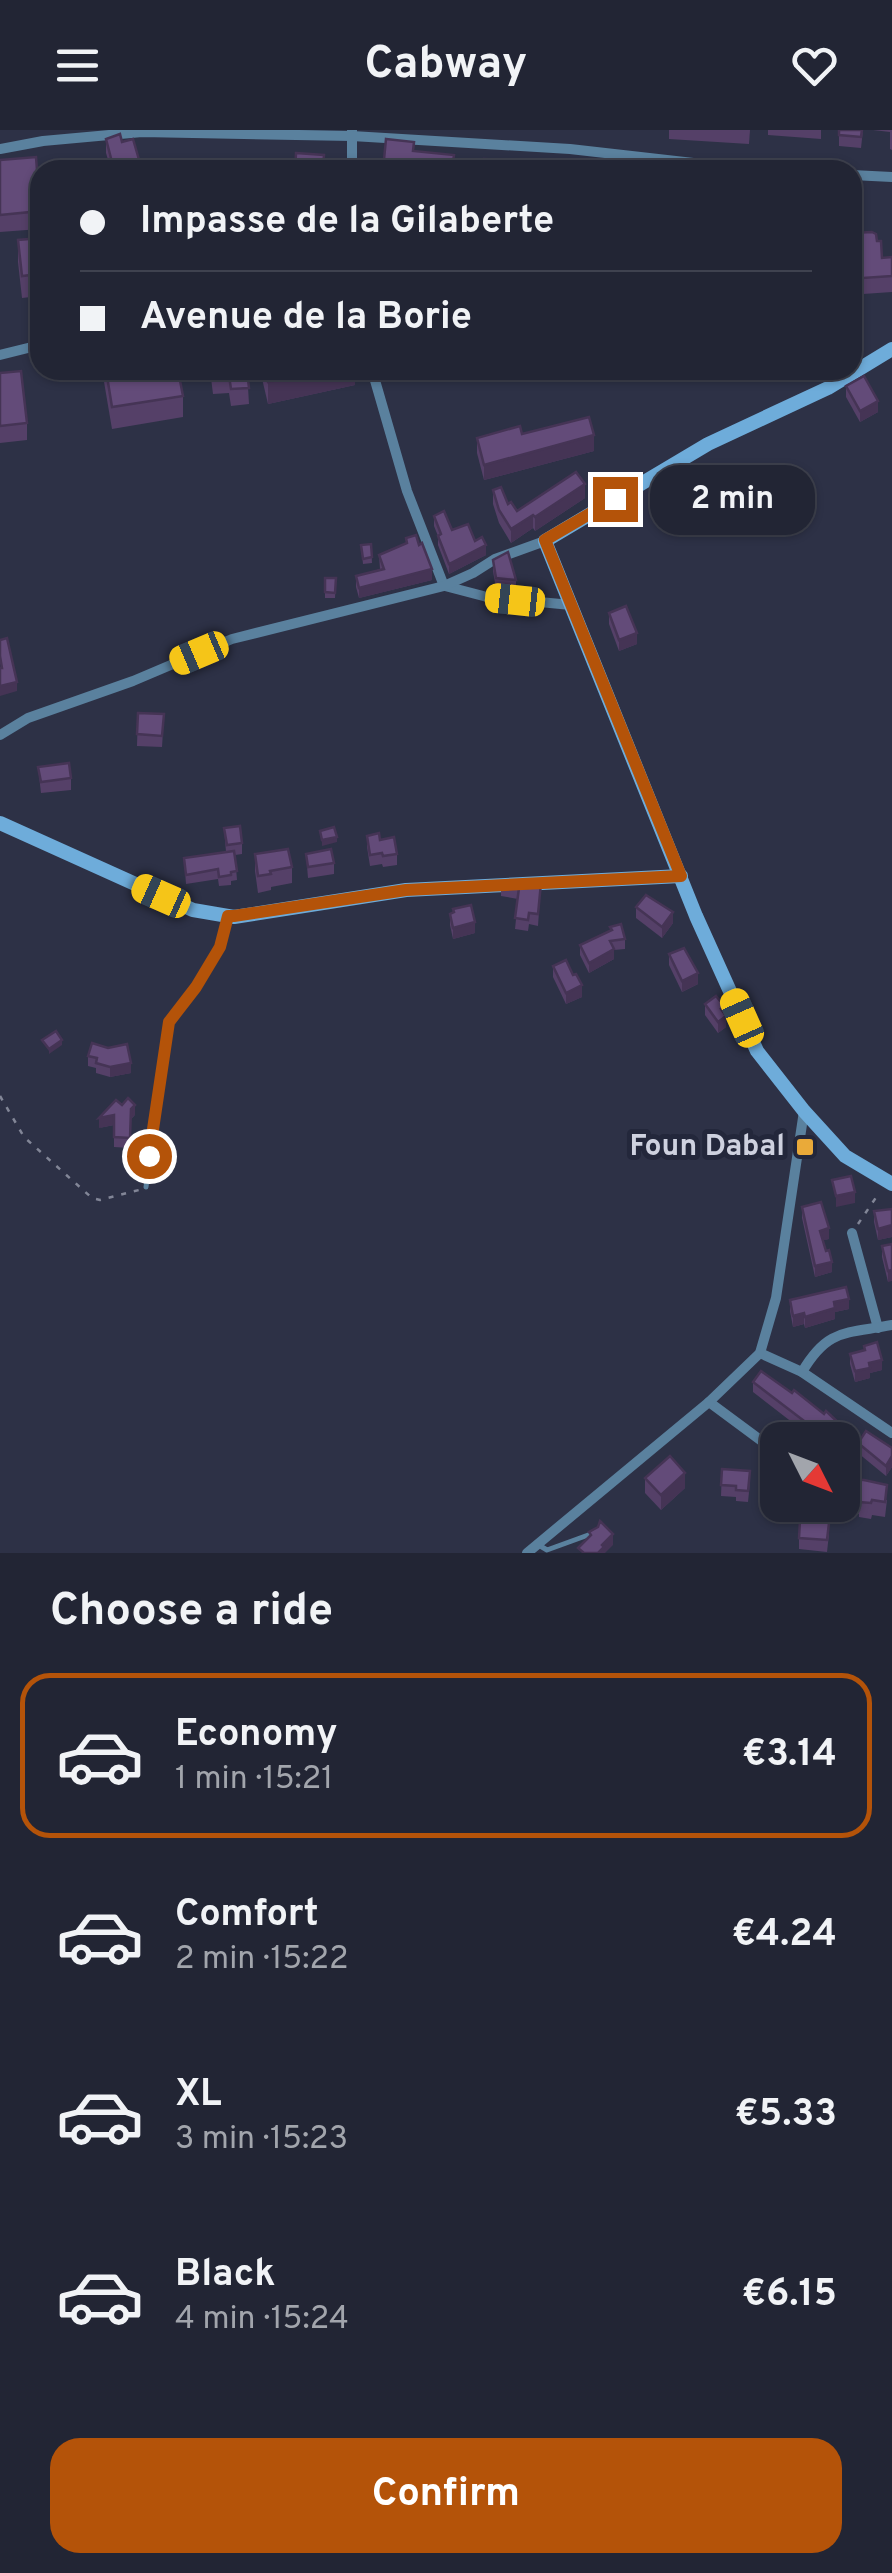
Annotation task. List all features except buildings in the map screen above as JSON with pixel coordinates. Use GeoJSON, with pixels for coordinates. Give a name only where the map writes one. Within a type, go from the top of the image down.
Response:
{"type":"FeatureCollection","features":[{"type":"Feature","properties":{"kind":"street"},"geometry":{"type":"LineString","coordinates":[[0,149],[43,140],[142,132],[352,133],[667,160]]}},
{"type":"Feature","properties":{"kind":"street"},"geometry":{"type":"LineString","coordinates":[[352,133],[352,160]]}},
{"type":"Feature","properties":{"kind":"street"},"geometry":{"type":"LineString","coordinates":[[862,176],[892,177]]}},
{"type":"Feature","properties":{"kind":"street"},"geometry":{"type":"LineString","coordinates":[[0,355],[30,348]]}},
{"type":"Feature","properties":{"kind":"street"},"geometry":{"type":"LineString","coordinates":[[862,368],[892,350]]}},
{"type":"Feature","properties":{"kind":"street"},"geometry":{"type":"LineString","coordinates":[[375,380],[407,491],[444,586]]}},
{"type":"Feature","properties":{"kind":"street"},"geometry":{"type":"LineString","coordinates":[[0,735],[28,718],[132,681],[232,639],[444,586],[474,574],[495,559],[545,540],[708,444],[841,380]]}},
{"type":"Feature","properties":{"kind":"street"},"geometry":{"type":"LineString","coordinates":[[545,540],[696,916],[757,1052],[804,1112],[846,1156],[890,1182]]}},
{"type":"Feature","properties":{"kind":"street"},"geometry":{"type":"LineString","coordinates":[[444,586],[487,597],[571,605]]}},
{"type":"Feature","properties":{"kind":"street"},"geometry":{"type":"LineString","coordinates":[[0,823],[193,910],[228,916],[406,890],[681,876]]}},
{"type":"Feature","properties":{"kind":"street"},"geometry":{"type":"LineString","coordinates":[[527,1553],[708,1402],[760,1353],[776,1298],[804,1112]]}},
{"type":"Feature","properties":{"kind":"street"},"geometry":{"type":"LineString","coordinates":[[852,1234],[878,1328]]}},
{"type":"Feature","properties":{"kind":"street"},"geometry":{"type":"LineString","coordinates":[[802,1372],[814,1352],[834,1336],[892,1325]]}},
{"type":"Feature","properties":{"kind":"street"},"geometry":{"type":"LineString","coordinates":[[760,1353],[802,1372],[892,1433]]}},
{"type":"Feature","properties":{"kind":"street"},"geometry":{"type":"LineString","coordinates":[[708,1402],[760,1440]]}},
{"type":"Feature","properties":{"kind":"lane"},"geometry":{"type":"LineString","coordinates":[[146,1187],[169,1022],[220,947],[228,916]]}},
{"type":"Feature","properties":{"kind":"lane"},"geometry":{"type":"LineString","coordinates":[[538,1544],[547,1550],[594,1532]]}},
{"type":"Feature","properties":{"kind":"path"},"geometry":{"type":"LineString","coordinates":[[0,1096],[24,1137],[92,1198],[100,1200],[146,1187]]}},
{"type":"Feature","properties":{"kind":"path"},"geometry":{"type":"LineString","coordinates":[[852,1234],[890,1182]]}},
{"type":"Feature","properties":{"kind":"place","name":"Foun Dabal"},"geometry":{"type":"Point","coordinates":[805,1147]}},
{"type":"Feature","properties":{"kind":"route"},"geometry":{"type":"LineString","coordinates":[[149,1156],[169,1022],[220,947],[228,916],[406,890],[681,876],[545,540],[615,499]]}}]}
